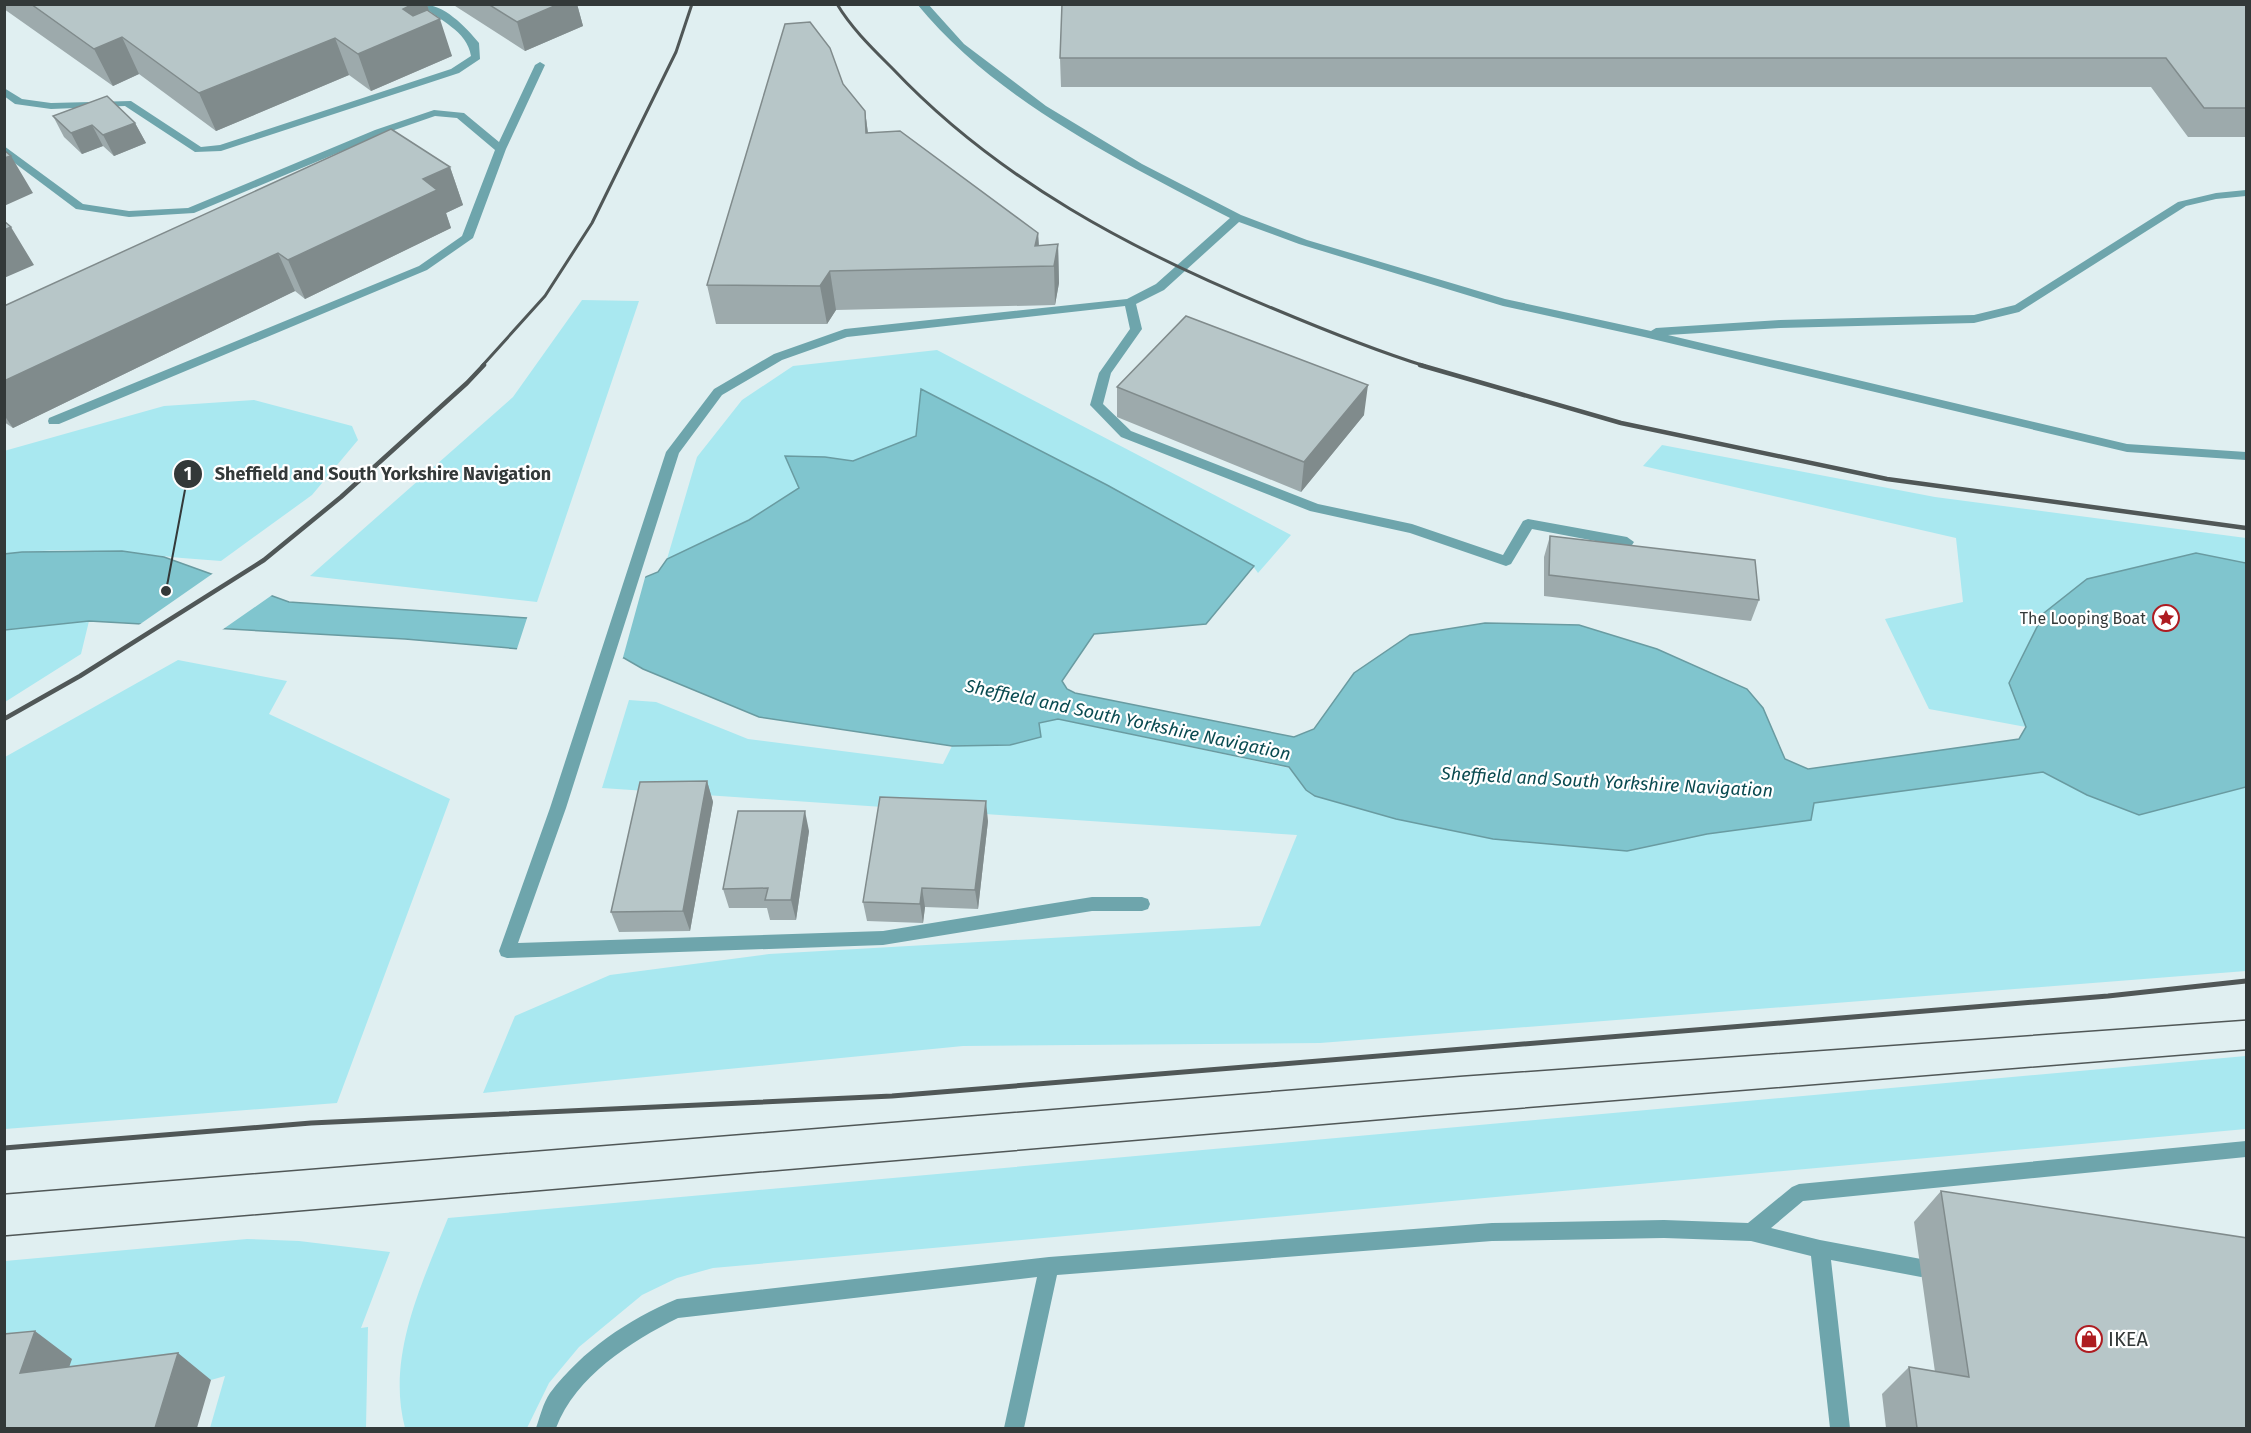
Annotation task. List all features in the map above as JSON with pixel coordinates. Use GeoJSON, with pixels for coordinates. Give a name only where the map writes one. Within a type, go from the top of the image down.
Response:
{"type":"FeatureCollection","features":[{"type":"Feature","properties":{"kind":"lane"},"geometry":{"type":"LineString","coordinates":[[4,91],[19,102],[51,106],[128,103],[199,150],[221,148],[455,71],[476,57],[474,43],[453,22],[426,4]]}},
{"type":"Feature","properties":{"kind":"lane"},"geometry":{"type":"LineString","coordinates":[[922,4],[960,46],[1042,108],[1138,166],[1237,217],[1303,242],[1503,302],[1644,333],[2127,448],[2247,456]]}},
{"type":"Feature","properties":{"kind":"lane"},"geometry":{"type":"LineString","coordinates":[[54,421],[423,268],[467,238],[501,149],[540,64]]}},
{"type":"Feature","properties":{"kind":"lane"},"geometry":{"type":"LineString","coordinates":[[4,149],[80,207],[129,214],[190,211],[379,132],[434,113],[460,115],[501,149]]}},
{"type":"Feature","properties":{"kind":"lane"},"geometry":{"type":"LineString","coordinates":[[1644,333],[1780,324],[1974,319],[2019,308],[2182,204],[2216,196],[2247,193]]}},
{"type":"Feature","properties":{"kind":"lane"},"geometry":{"type":"LineString","coordinates":[[1142,904],[1092,904],[883,938],[507,951],[576,752],[673,452],[718,392],[778,357],[845,333],[1130,302],[1160,287],[1237,217]]}},
{"type":"Feature","properties":{"kind":"lane"},"geometry":{"type":"LineString","coordinates":[[1130,302],[1136,329],[1105,373],[1096,405],[1126,434],[1315,508],[1413,529],[1506,561],[1528,524],[1627,542]]}},
{"type":"Feature","properties":{"kind":"lane"},"geometry":{"type":"LineString","coordinates":[[1751,1232],[1799,1193],[2247,1149]]}},
{"type":"Feature","properties":{"kind":"lane"},"geometry":{"type":"LineString","coordinates":[[546,1428],[556,1402],[596,1358],[634,1330],[677,1309],[1049,1266],[1492,1232],[1664,1229],[1751,1232],[1821,1249],[1921,1268]]}},
{"type":"Feature","properties":{"kind":"lane"},"geometry":{"type":"LineString","coordinates":[[1821,1249],[1840,1428]]}},
{"type":"Feature","properties":{"kind":"lane"},"geometry":{"type":"LineString","coordinates":[[1014,1428],[1049,1266]]}},
{"type":"Feature","properties":{"kind":"shaded area"},"geometry":{"type":"Polygon","coordinates":[[[582,300],[639,301],[537,602],[310,576],[513,397],[582,300]]]}},
{"type":"Feature","properties":{"kind":"shaded area"},"geometry":{"type":"Polygon","coordinates":[[[937,350],[1291,535],[1258,573],[1253,566],[1107,485],[921,389],[916,436],[853,461],[825,457],[786,456],[799,488],[749,520],[667,559],[697,457],[742,400],[793,366],[937,350]]]}},
{"type":"Feature","properties":{"kind":"shaded area"},"geometry":{"type":"Polygon","coordinates":[[[254,400],[352,426],[358,440],[312,495],[221,561],[59,550],[5,554],[4,451],[164,406],[254,400]]]}},
{"type":"Feature","properties":{"kind":"shaded area"},"geometry":{"type":"Polygon","coordinates":[[[1662,445],[1935,497],[2246,538],[2246,563],[2196,553],[2087,579],[2044,613],[2009,682],[2026,727],[1929,709],[1885,619],[1963,602],[1956,538],[1643,466],[1662,445]]]}},
{"type":"Feature","properties":{"kind":"shaded area"},"geometry":{"type":"Polygon","coordinates":[[[89,621],[81,654],[5,702],[5,630],[89,621]]]}},
{"type":"Feature","properties":{"kind":"shaded area"},"geometry":{"type":"Polygon","coordinates":[[[178,660],[287,681],[269,714],[450,799],[337,1103],[5,1129],[5,757],[178,660]]]}},
{"type":"Feature","properties":{"kind":"shaded area"},"geometry":{"type":"Polygon","coordinates":[[[629,700],[656,702],[748,739],[943,764],[952,746],[1010,745],[1041,737],[1039,723],[1058,719],[1289,768],[1306,790],[1315,796],[1396,819],[1493,839],[1627,851],[1707,834],[1813,803],[2043,772],[2087,795],[2139,815],[2246,787],[2246,971],[1320,1043],[963,1046],[483,1093],[515,1016],[610,975],[769,954],[1260,926],[1297,835],[602,788],[629,700]]]}},
{"type":"Feature","properties":{"kind":"shaded area"},"geometry":{"type":"Polygon","coordinates":[[[2246,1056],[2246,1129],[713,1268],[677,1278],[642,1295],[579,1347],[549,1383],[527,1428],[405,1428],[400,1401],[403,1347],[418,1294],[448,1218],[2246,1056]]]}},
{"type":"Feature","properties":{"kind":"shaded area"},"geometry":{"type":"Polygon","coordinates":[[[247,1239],[299,1241],[390,1252],[361,1328],[368,1327],[366,1428],[210,1428],[225,1376],[211,1380],[5,1365],[5,1261],[247,1239]]]}},
{"type":"Feature","properties":{"kind":"water"},"geometry":{"type":"Polygon","coordinates":[[[921,389],[1107,485],[1254,566],[1206,624],[1094,634],[1062,681],[1067,689],[1075,693],[1294,737],[1314,729],[1354,673],[1410,635],[1485,623],[1579,625],[1657,649],[1747,689],[1763,708],[1785,759],[1808,769],[2019,739],[2026,727],[2009,683],[2044,613],[2087,579],[2196,553],[2246,563],[2246,787],[2139,815],[2087,795],[2043,772],[1814,803],[1811,820],[1707,834],[1627,851],[1493,839],[1396,819],[1315,796],[1306,790],[1289,767],[1058,719],[1039,723],[1041,737],[1010,745],[952,746],[759,717],[643,669],[624,658],[405,639],[89,621],[5,630],[4,554],[22,552],[122,551],[164,557],[289,602],[543,619],[658,572],[667,559],[749,520],[799,488],[785,456],[825,457],[853,461],[916,436],[921,389]]]}},
{"type":"Feature","properties":{"kind":"pier"},"geometry":{"type":"Polygon","coordinates":[[[215,572],[275,593],[219,632],[136,627],[215,572]]]}},
{"type":"Feature","properties":{"kind":"pier"},"geometry":{"type":"Polygon","coordinates":[[[646,574],[622,661],[516,652],[528,615],[543,616],[646,574]]]}},
{"type":"Feature","properties":{"kind":"building"},"geometry":{"type":"Polygon","coordinates":[[[31,4],[413,4],[403,9],[413,16],[427,10],[440,19],[358,54],[335,38],[199,93],[122,37],[94,49],[31,4]]]}},
{"type":"Feature","properties":{"kind":"building"},"geometry":{"type":"Polygon","coordinates":[[[488,4],[559,4],[517,22],[488,4]]]}},
{"type":"Feature","properties":{"kind":"building"},"geometry":{"type":"Polygon","coordinates":[[[1062,4],[2247,4],[2247,108],[2204,108],[2166,58],[1060,58],[1062,4]]]}},
{"type":"Feature","properties":{"kind":"building"},"geometry":{"type":"Polygon","coordinates":[[[810,22],[830,48],[843,84],[865,111],[866,133],[900,131],[1038,233],[1035,246],[1058,244],[1054,266],[830,271],[820,286],[707,285],[785,24],[810,22]]]}},
{"type":"Feature","properties":{"kind":"building"},"geometry":{"type":"Polygon","coordinates":[[[107,96],[135,123],[103,135],[92,125],[71,133],[53,116],[107,96]]]}},
{"type":"Feature","properties":{"kind":"building"},"geometry":{"type":"Polygon","coordinates":[[[391,129],[450,167],[423,179],[437,190],[288,260],[278,253],[4,381],[4,306],[391,129]]]}},
{"type":"Feature","properties":{"kind":"building"},"geometry":{"type":"Polygon","coordinates":[[[4,150],[11,156],[4,158],[4,150]]]}},
{"type":"Feature","properties":{"kind":"building"},"geometry":{"type":"Polygon","coordinates":[[[4,221],[11,227],[4,230],[4,221]]]}},
{"type":"Feature","properties":{"kind":"building"},"geometry":{"type":"Polygon","coordinates":[[[1186,316],[1368,385],[1304,462],[1117,387],[1186,316]]]}},
{"type":"Feature","properties":{"kind":"building"},"geometry":{"type":"Polygon","coordinates":[[[1550,536],[1755,560],[1759,600],[1549,575],[1550,536]]]}},
{"type":"Feature","properties":{"kind":"building"},"geometry":{"type":"Polygon","coordinates":[[[707,781],[683,911],[611,912],[640,782],[707,781]]]}},
{"type":"Feature","properties":{"kind":"building"},"geometry":{"type":"Polygon","coordinates":[[[880,797],[986,801],[975,890],[922,888],[920,904],[863,902],[880,797]]]}},
{"type":"Feature","properties":{"kind":"building"},"geometry":{"type":"Polygon","coordinates":[[[738,811],[805,811],[791,900],[765,900],[768,888],[723,889],[738,811]]]}},
{"type":"Feature","properties":{"kind":"building","name":"IKEA"},"geometry":{"type":"Polygon","coordinates":[[[1941,1191],[2247,1238],[2247,1428],[1917,1428],[1909,1367],[1969,1377],[1941,1191]]]}},
{"type":"Feature","properties":{"kind":"building"},"geometry":{"type":"Polygon","coordinates":[[[35,1331],[20,1373],[178,1353],[155,1428],[4,1428],[4,1334],[35,1331]]]}},
{"type":"Feature","properties":{"kind":"tram line"},"geometry":{"type":"LineString","coordinates":[[4,1194],[1463,1076],[2246,1020]]}},
{"type":"Feature","properties":{"kind":"tram line"},"geometry":{"type":"LineString","coordinates":[[4,1236],[1426,1116],[2246,1050]]}},
{"type":"Feature","properties":{"kind":"railway"},"geometry":{"type":"LineString","coordinates":[[482,366],[545,296],[592,223],[676,52],[692,4]]}},
{"type":"Feature","properties":{"kind":"railway"},"geometry":{"type":"LineString","coordinates":[[837,4],[863,38],[934,109],[977,145],[1070,209],[1119,237],[1220,286],[1348,339],[1425,366]]}},
{"type":"Feature","properties":{"kind":"railway"},"geometry":{"type":"LineString","coordinates":[[4,719],[80,676],[264,560],[341,497],[484,365]]}},
{"type":"Feature","properties":{"kind":"railway"},"geometry":{"type":"LineString","coordinates":[[1420,365],[1621,423],[1887,479],[2246,528]]}},
{"type":"Feature","properties":{"kind":"railway"},"geometry":{"type":"LineString","coordinates":[[4,1148],[311,1123],[892,1096],[2108,996],[2246,981]]}},
{"type":"Feature","properties":{"kind":"place","name":"Sheffield and South Yorkshire Navigation"},"geometry":{"type":"Point","coordinates":[166,591]}},
{"type":"Feature","properties":{"kind":"place","name":"The Looping Boat"},"geometry":{"type":"Point","coordinates":[2166,618]}},
{"type":"Feature","properties":{"kind":"place","name":"IKEA"},"geometry":{"type":"Point","coordinates":[2089,1339]}}]}
